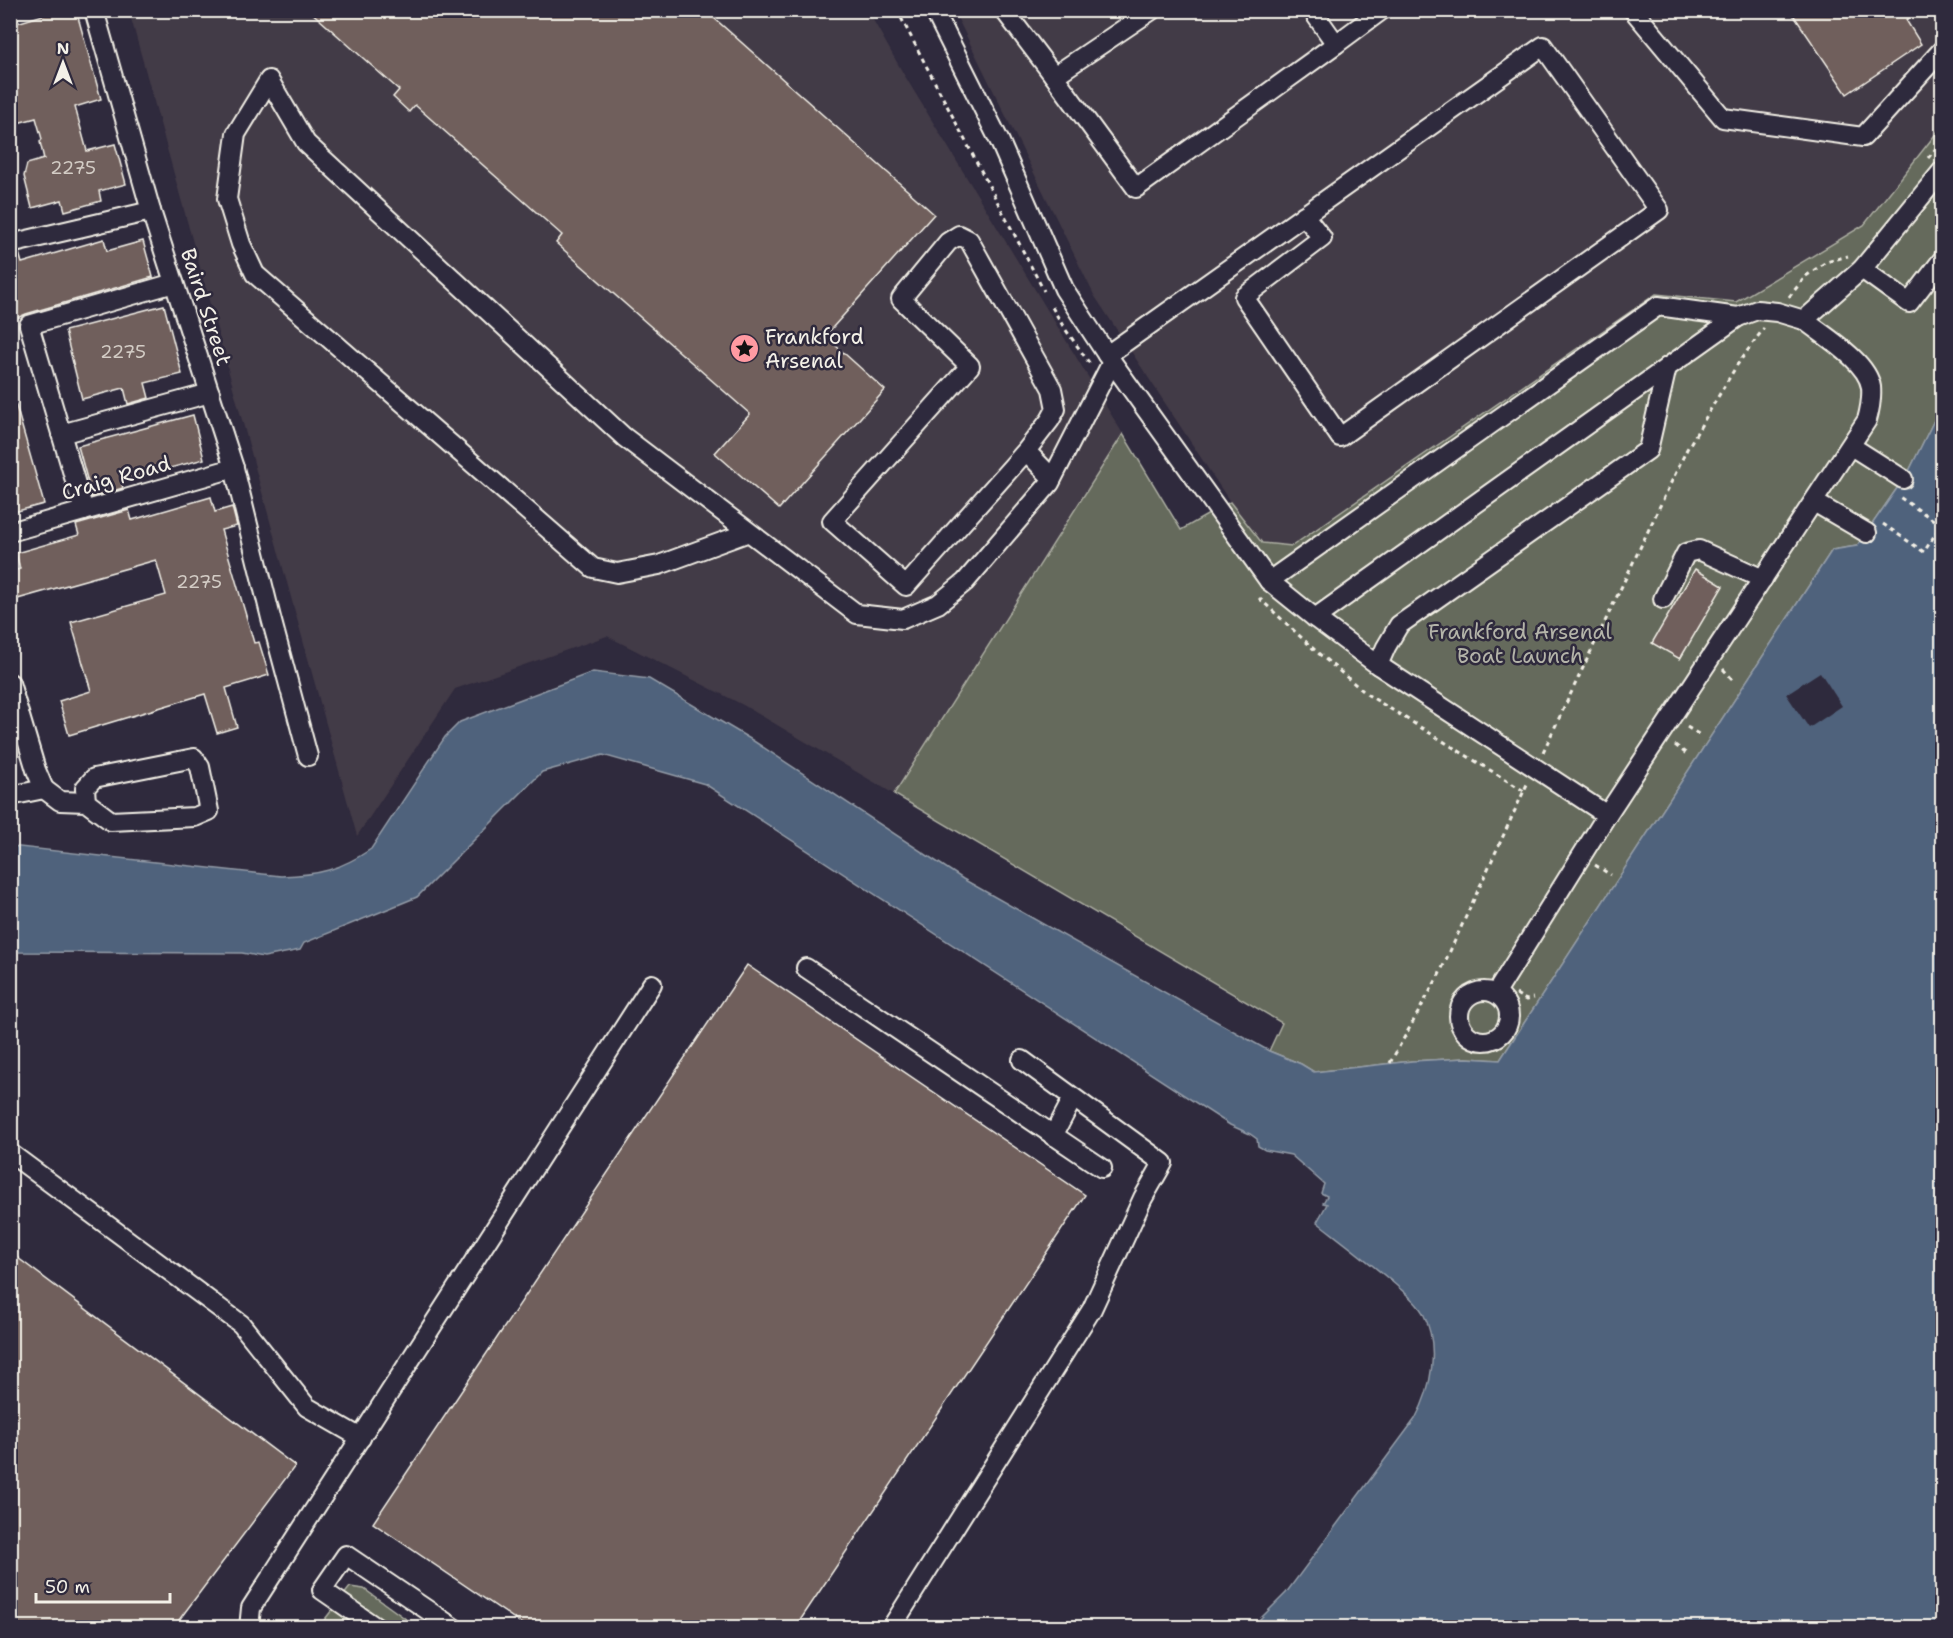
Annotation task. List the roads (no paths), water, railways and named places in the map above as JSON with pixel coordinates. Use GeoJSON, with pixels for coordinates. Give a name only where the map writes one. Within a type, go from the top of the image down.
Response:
{"type":"FeatureCollection","features":[{"type":"Feature","properties":{"kind":"street","name":"Baird Street"},"geometry":{"type":"LineString","coordinates":[[94,10],[151,211],[234,468],[308,756]]}},
{"type":"Feature","properties":{"kind":"street"},"geometry":{"type":"LineString","coordinates":[[934,10],[1000,142],[1064,289],[1109,359],[1269,581],[1378,665],[1607,815]]}},
{"type":"Feature","properties":{"kind":"street"},"geometry":{"type":"LineString","coordinates":[[1004,10],[1136,188],[1382,10]]}},
{"type":"Feature","properties":{"kind":"street"},"geometry":{"type":"LineString","coordinates":[[1054,76],[1152,10]]}},
{"type":"Feature","properties":{"kind":"street"},"geometry":{"type":"LineString","coordinates":[[1312,10],[1336,44]]}},
{"type":"Feature","properties":{"kind":"street"},"geometry":{"type":"LineString","coordinates":[[1633,10],[1723,118],[1863,137],[1942,50]]}},
{"type":"Feature","properties":{"kind":"street"},"geometry":{"type":"LineString","coordinates":[[749,532],[659,565],[617,573],[593,568],[255,273],[241,244],[227,199],[236,134],[269,80],[306,143],[624,438],[749,532],[857,614],[903,619],[938,604],[965,582],[1052,478],[1109,359],[1304,215],[1542,45],[1659,210],[1340,437],[1244,297],[1322,238],[1304,215]]}},
{"type":"Feature","properties":{"kind":"street"},"geometry":{"type":"LineString","coordinates":[[1804,320],[1862,269],[1942,171]]}},
{"type":"Feature","properties":{"kind":"street"},"geometry":{"type":"LineString","coordinates":[[10,244],[151,211]]}},
{"type":"Feature","properties":{"kind":"street"},"geometry":{"type":"LineString","coordinates":[[959,235],[969,240],[1052,389],[1056,409],[1026,451],[906,586],[832,521],[970,366],[901,299],[948,242],[959,235]]}},
{"type":"Feature","properties":{"kind":"street"},"geometry":{"type":"LineString","coordinates":[[1862,269],[1909,303],[1942,260]]}},
{"type":"Feature","properties":{"kind":"street"},"geometry":{"type":"LineString","coordinates":[[84,511],[29,325],[174,283]]}},
{"type":"Feature","properties":{"kind":"street"},"geometry":{"type":"LineString","coordinates":[[1269,581],[1658,306],[1738,317]]}},
{"type":"Feature","properties":{"kind":"street"},"geometry":{"type":"LineString","coordinates":[[1315,618],[1738,317],[1757,310],[1777,312],[1804,320],[1862,366],[1870,385],[1871,404],[1867,420],[1607,815],[1496,993]]}},
{"type":"Feature","properties":{"kind":"street"},"geometry":{"type":"LineString","coordinates":[[1378,665],[1399,625],[1648,450],[1667,367]]}},
{"type":"Feature","properties":{"kind":"street"},"geometry":{"type":"LineString","coordinates":[[61,434],[210,393]]}},
{"type":"Feature","properties":{"kind":"street"},"geometry":{"type":"LineString","coordinates":[[1851,446],[1903,479]]}},
{"type":"Feature","properties":{"kind":"street"},"geometry":{"type":"LineString","coordinates":[[1026,451],[1052,478]]}},
{"type":"Feature","properties":{"kind":"street","name":"Craig Road"},"geometry":{"type":"LineString","coordinates":[[10,532],[234,468]]}},
{"type":"Feature","properties":{"kind":"street"},"geometry":{"type":"LineString","coordinates":[[1814,502],[1867,533]]}},
{"type":"Feature","properties":{"kind":"street"},"geometry":{"type":"LineString","coordinates":[[1663,599],[1686,553],[1699,550],[1763,579]]}},
{"type":"Feature","properties":{"kind":"street"},"geometry":{"type":"LineString","coordinates":[[10,683],[36,770],[44,789],[60,801],[86,802],[111,821],[195,817],[209,811],[200,767],[194,758],[94,778],[85,788],[86,802]]}},
{"type":"Feature","properties":{"kind":"street"},"geometry":{"type":"LineString","coordinates":[[10,796],[44,789]]}},
{"type":"Feature","properties":{"kind":"street"},"geometry":{"type":"LineString","coordinates":[[806,968],[1102,1168]]}},
{"type":"Feature","properties":{"kind":"street"},"geometry":{"type":"LineString","coordinates":[[249,1628],[251,1608],[652,984]]}},
{"type":"Feature","properties":{"kind":"street"},"geometry":{"type":"LineString","coordinates":[[891,1628],[1092,1309],[1143,1198],[1163,1163],[1022,1060]]}},
{"type":"Feature","properties":{"kind":"street"},"geometry":{"type":"LineString","coordinates":[[1053,1136],[1073,1098]]}},
{"type":"Feature","properties":{"kind":"street"},"geometry":{"type":"LineString","coordinates":[[10,1153],[241,1324],[307,1407],[361,1438]]}},
{"type":"Feature","properties":{"kind":"street"},"geometry":{"type":"LineString","coordinates":[[376,1628],[322,1590],[346,1555],[429,1621],[454,1628]]}},
{"type":"Feature","properties":{"kind":"water"},"geometry":{"type":"Polygon","coordinates":[[[1942,404],[1942,1627],[1252,1627],[1286,1593],[1415,1419],[1426,1394],[1432,1367],[1431,1339],[1421,1309],[1411,1298],[1317,1222],[1327,1204],[1323,1203],[1327,1196],[1321,1193],[1324,1184],[1291,1155],[1265,1150],[1258,1146],[1257,1139],[1250,1134],[1230,1125],[705,784],[603,755],[542,772],[417,897],[304,943],[300,950],[264,957],[242,953],[11,952],[11,846],[281,876],[329,870],[371,849],[445,737],[460,722],[593,672],[649,679],[752,740],[963,879],[1269,1051],[1314,1072],[1412,1061],[1466,1058],[1500,1060],[1832,550],[1857,546],[1909,471],[1942,404]]]}},
{"type":"Feature","properties":{"kind":"place","name":"Frankford Arsenal"},"geometry":{"type":"Point","coordinates":[744,349]}},
{"type":"Feature","properties":{"kind":"park label","name":"Frankford Arsenal Boat Launch"},"geometry":{"type":"Point","coordinates":[1520,644]}}]}
